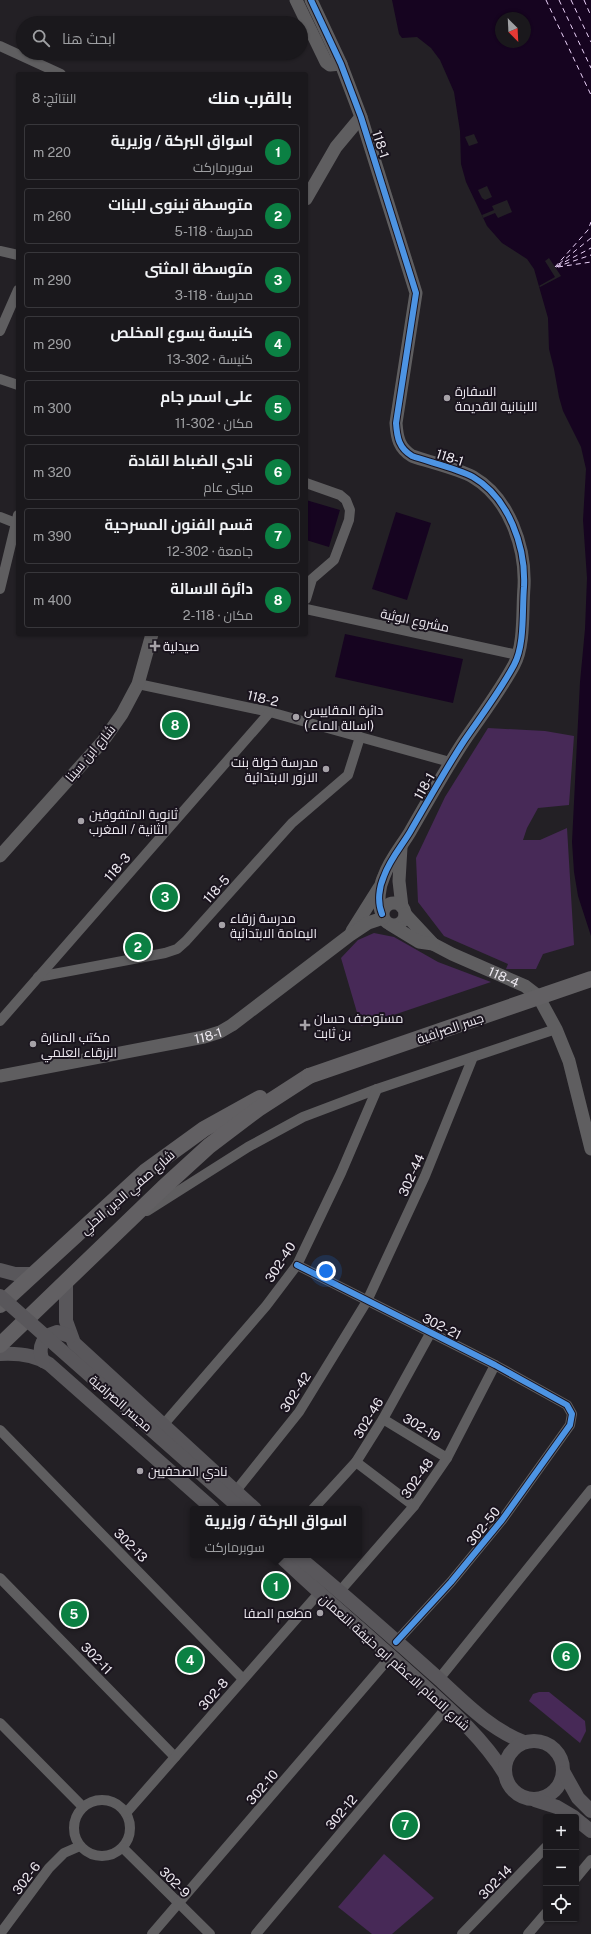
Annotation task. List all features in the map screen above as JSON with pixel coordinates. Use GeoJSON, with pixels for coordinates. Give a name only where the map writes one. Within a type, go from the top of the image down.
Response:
{"type":"FeatureCollection","features":[{"type":"Feature","properties":{"kind":"main road","name":"جسر الصرافية"},"geometry":{"type":"LineString","coordinates":[[309,1076],[591,979]]}},
{"type":"Feature","properties":{"kind":"main road","name":"شارع صفي الدين الحلي"},"geometry":{"type":"LineString","coordinates":[[0,1345],[163,1188],[209,1146],[251,1114],[309,1076]]}},
{"type":"Feature","properties":{"kind":"main road","name":"شارع صفي الدين الحلي"},"geometry":{"type":"LineString","coordinates":[[0,1306],[146,1171],[204,1129],[256,1100],[309,1076]]}},
{"type":"Feature","properties":{"kind":"main road"},"geometry":{"type":"LineString","coordinates":[[0,1270],[15,1274],[34,1274]]}},
{"type":"Feature","properties":{"kind":"main road"},"geometry":{"type":"LineString","coordinates":[[66,1281],[65,1314],[70,1336],[80,1349],[164,1424],[251,1506]]}},
{"type":"Feature","properties":{"kind":"main road","name":"مجسر الصرافية"},"geometry":{"type":"LineString","coordinates":[[0,1296],[238,1506]]}},
{"type":"Feature","properties":{"kind":"main road","name":"مجسر الصرافية"},"geometry":{"type":"LineString","coordinates":[[0,1306],[226,1506]]}},
{"type":"Feature","properties":{"kind":"main road"},"geometry":{"type":"LineString","coordinates":[[43,1361],[41,1347],[45,1339],[57,1332],[70,1336]]}},
{"type":"Feature","properties":{"kind":"main road"},"geometry":{"type":"LineString","coordinates":[[0,1354],[17,1354],[43,1361],[55,1368],[168,1471],[209,1506]]}},
{"type":"Feature","properties":{"kind":"main road"},"geometry":{"type":"LineString","coordinates":[[275,1558],[316,1584]]}},
{"type":"Feature","properties":{"kind":"main road","name":"شارع الامام الاعظم ابو حنيفة النعمان"},"geometry":{"type":"LineString","coordinates":[[284,1558],[316,1584],[447,1707],[485,1745],[505,1774]]}},
{"type":"Feature","properties":{"kind":"main road","name":"شارع الامام الاعظم ابو حنيفة النعمان"},"geometry":{"type":"LineString","coordinates":[[298,1558],[316,1584],[340,1591],[396,1642],[500,1730],[511,1737],[524,1742]]}},
{"type":"Feature","properties":{"kind":"main road"},"geometry":{"type":"LineString","coordinates":[[303,1558],[316,1584]]}},
{"type":"Feature","properties":{"kind":"main road"},"geometry":{"type":"LineString","coordinates":[[568,1814],[549,1803],[522,1797],[514,1792],[508,1784],[505,1774],[505,1764],[515,1747],[524,1742],[533,1740],[543,1741],[551,1746],[558,1752],[562,1761],[564,1773],[578,1798],[591,1811]]}},
{"type":"Feature","properties":{"kind":"main road"},"geometry":{"type":"LineString","coordinates":[[532,1800],[549,1795],[556,1790],[564,1773]]}},
{"type":"Feature","properties":{"kind":"main road"},"geometry":{"type":"LineString","coordinates":[[579,1822],[591,1831]]}},
{"type":"Feature","properties":{"kind":"street"},"geometry":{"type":"LineString","coordinates":[[296,0],[304,16]]}},
{"type":"Feature","properties":{"kind":"street","name":"118-1"},"geometry":{"type":"LineString","coordinates":[[0,1076],[204,1037],[220,1032],[232,1025],[350,935],[368,923],[386,919],[380,904],[381,885],[390,861],[402,847],[450,762],[514,665],[518,654],[524,574],[522,553],[515,529],[503,507],[488,488],[472,476],[412,456],[405,452],[400,445],[397,436],[396,423],[416,293],[361,117],[341,64],[310,0]]}},
{"type":"Feature","properties":{"kind":"street"},"geometry":{"type":"LineString","coordinates":[[308,25],[326,62],[334,66],[341,64]]}},
{"type":"Feature","properties":{"kind":"street"},"geometry":{"type":"LineString","coordinates":[[0,46],[16,53]]}},
{"type":"Feature","properties":{"kind":"street"},"geometry":{"type":"LineString","coordinates":[[31,60],[57,72]]}},
{"type":"Feature","properties":{"kind":"street"},"geometry":{"type":"LineString","coordinates":[[308,196],[336,147],[361,117]]}},
{"type":"Feature","properties":{"kind":"street"},"geometry":{"type":"LineString","coordinates":[[0,251],[16,255]]}},
{"type":"Feature","properties":{"kind":"street"},"geometry":{"type":"LineString","coordinates":[[0,331],[16,295]]}},
{"type":"Feature","properties":{"kind":"street"},"geometry":{"type":"LineString","coordinates":[[0,379],[16,383]]}},
{"type":"Feature","properties":{"kind":"street"},"geometry":{"type":"LineString","coordinates":[[308,484],[340,495],[346,500],[350,510],[349,520],[334,560],[312,579],[308,592]]}},
{"type":"Feature","properties":{"kind":"street"},"geometry":{"type":"LineString","coordinates":[[0,517],[16,521]]}},
{"type":"Feature","properties":{"kind":"street"},"geometry":{"type":"LineString","coordinates":[[0,589],[16,525]]}},
{"type":"Feature","properties":{"kind":"street","name":"مشروع الوثبة"},"geometry":{"type":"LineString","coordinates":[[308,609],[518,654]]}},
{"type":"Feature","properties":{"kind":"street","name":"شارع ابن سينا"},"geometry":{"type":"LineString","coordinates":[[0,856],[103,741],[122,714],[138,684],[151,636]]}},
{"type":"Feature","properties":{"kind":"street","name":"118-2"},"geometry":{"type":"LineString","coordinates":[[138,684],[270,712],[450,762]]}},
{"type":"Feature","properties":{"kind":"street","name":"118-3"},"geometry":{"type":"LineString","coordinates":[[0,1021],[270,712]]}},
{"type":"Feature","properties":{"kind":"street","name":"118-5"},"geometry":{"type":"LineString","coordinates":[[38,977],[165,953],[177,949],[186,941],[292,823],[348,775],[360,737]]}},
{"type":"Feature","properties":{"kind":"street"},"geometry":{"type":"LineString","coordinates":[[402,847],[399,881],[403,910],[402,921],[386,919],[385,907],[388,905],[396,903],[403,910]]}},
{"type":"Feature","properties":{"kind":"street"},"geometry":{"type":"LineString","coordinates":[[350,935],[381,885]]}},
{"type":"Feature","properties":{"kind":"street","name":"118-4"},"geometry":{"type":"LineString","coordinates":[[403,910],[433,944]]}},
{"type":"Feature","properties":{"kind":"street","name":"118-4"},"geometry":{"type":"LineString","coordinates":[[386,919],[419,942],[433,944],[529,988],[538,996],[556,1029],[569,1061],[591,1149]]}},
{"type":"Feature","properties":{"kind":"street"},"geometry":{"type":"LineString","coordinates":[[125,1225],[248,1147],[296,1121],[377,1089],[556,1029]]}},
{"type":"Feature","properties":{"kind":"street","name":"302-44"},"geometry":{"type":"LineString","coordinates":[[367,1301],[425,1176],[473,1057]]}},
{"type":"Feature","properties":{"kind":"street","name":"302-40"},"geometry":{"type":"LineString","coordinates":[[164,1424],[266,1306],[297,1265],[341,1173],[377,1089]]}},
{"type":"Feature","properties":{"kind":"street","name":"302-21"},"geometry":{"type":"LineString","coordinates":[[297,1265],[495,1365],[567,1405],[572,1414]]}},
{"type":"Feature","properties":{"kind":"street","name":"302-42"},"geometry":{"type":"LineString","coordinates":[[235,1492],[299,1412],[367,1301]]}},
{"type":"Feature","properties":{"kind":"street","name":"302-46"},"geometry":{"type":"LineString","coordinates":[[316,1506],[356,1462],[383,1419],[431,1332]]}},
{"type":"Feature","properties":{"kind":"street","name":"302-48"},"geometry":{"type":"LineString","coordinates":[[340,1591],[414,1506],[447,1458],[495,1365]]}},
{"type":"Feature","properties":{"kind":"street","name":"302-50"},"geometry":{"type":"LineString","coordinates":[[396,1642],[451,1582],[502,1520],[570,1425],[572,1414]]}},
{"type":"Feature","properties":{"kind":"street","name":"302-19"},"geometry":{"type":"LineString","coordinates":[[383,1419],[447,1458]]}},
{"type":"Feature","properties":{"kind":"street","name":"302-13"},"geometry":{"type":"LineString","coordinates":[[0,1430],[243,1679]]}},
{"type":"Feature","properties":{"kind":"street"},"geometry":{"type":"LineString","coordinates":[[356,1462],[414,1506]]}},
{"type":"Feature","properties":{"kind":"street"},"geometry":{"type":"LineString","coordinates":[[439,1679],[591,1490]]}},
{"type":"Feature","properties":{"kind":"street","name":"302-11"},"geometry":{"type":"LineString","coordinates":[[0,1578],[175,1757]]}},
{"type":"Feature","properties":{"kind":"street","name":"302-8"},"geometry":{"type":"LineString","coordinates":[[126,1813],[243,1679],[316,1584]]}},
{"type":"Feature","properties":{"kind":"street","name":"302-10"},"geometry":{"type":"LineString","coordinates":[[152,1934],[391,1656]]}},
{"type":"Feature","properties":{"kind":"street","name":"302-12"},"geometry":{"type":"LineString","coordinates":[[256,1934],[447,1707]]}},
{"type":"Feature","properties":{"kind":"street"},"geometry":{"type":"LineString","coordinates":[[0,1723],[83,1807]]}},
{"type":"Feature","properties":{"kind":"street"},"geometry":{"type":"LineString","coordinates":[[101,1800],[111,1801],[120,1806],[126,1813],[130,1822],[131,1831],[123,1848],[115,1854],[105,1856],[92,1854],[80,1846],[76,1838],[75,1822],[83,1807],[91,1802],[101,1800]]}},
{"type":"Feature","properties":{"kind":"street","name":"302-6"},"geometry":{"type":"LineString","coordinates":[[0,1934],[49,1868],[64,1853],[80,1846]]}},
{"type":"Feature","properties":{"kind":"street","name":"302-9"},"geometry":{"type":"LineString","coordinates":[[123,1848],[210,1934]]}},
{"type":"Feature","properties":{"kind":"street","name":"302-14"},"geometry":{"type":"LineString","coordinates":[[462,1934],[543,1850]]}},
{"type":"Feature","properties":{"kind":"street"},"geometry":{"type":"LineString","coordinates":[[579,1874],[591,1860]]}},
{"type":"Feature","properties":{"kind":"street"},"geometry":{"type":"LineString","coordinates":[[528,1934],[543,1916]]}},
{"type":"Feature","properties":{"kind":"shaded area"},"geometry":{"type":"Polygon","coordinates":[[[392,0],[591,0],[591,936],[578,896],[574,872],[572,842],[587,578],[583,520],[586,469],[581,447],[563,411],[559,397],[549,349],[548,318],[534,269],[527,259],[502,243],[487,226],[466,182],[461,164],[460,131],[454,92],[440,60],[431,48],[417,37],[402,38],[399,34],[392,0]]]}},
{"type":"Feature","properties":{"kind":"shaded area"},"geometry":{"type":"Polygon","coordinates":[[[308,501],[340,510],[329,547],[308,541],[308,501]]]}},
{"type":"Feature","properties":{"kind":"shaded area"},"geometry":{"type":"Polygon","coordinates":[[[396,512],[431,523],[407,600],[372,589],[396,512]]]}},
{"type":"Feature","properties":{"kind":"shaded area"},"geometry":{"type":"Polygon","coordinates":[[[345,634],[463,659],[453,703],[335,677],[345,634]]]}},
{"type":"Feature","properties":{"kind":"shaded area"},"geometry":{"type":"Polygon","coordinates":[[[488,728],[545,731],[574,736],[569,805],[538,808],[527,828],[523,840],[540,840],[567,828],[574,945],[543,954],[536,969],[506,969],[508,964],[444,936],[418,902],[416,858],[445,797],[488,728]]]}},
{"type":"Feature","properties":{"kind":"shaded area"},"geometry":{"type":"Polygon","coordinates":[[[374,933],[394,937],[438,962],[491,982],[361,1026],[341,958],[358,940],[374,933]]]}},
{"type":"Feature","properties":{"kind":"shaded area"},"geometry":{"type":"Polygon","coordinates":[[[539,1692],[549,1692],[585,1721],[586,1731],[580,1743],[529,1701],[533,1694],[539,1692]]]}},
{"type":"Feature","properties":{"kind":"shaded area"},"geometry":{"type":"Polygon","coordinates":[[[384,1854],[434,1898],[392,1934],[372,1934],[338,1907],[384,1854]]]}},
{"type":"Feature","properties":{"kind":"pier"},"geometry":{"type":"Polygon","coordinates":[[[474,134],[478,143],[469,146],[465,137],[474,134]]]}},
{"type":"Feature","properties":{"kind":"pier"},"geometry":{"type":"Polygon","coordinates":[[[487,186],[492,197],[485,200],[482,198],[478,190],[487,186]]]}},
{"type":"Feature","properties":{"kind":"pier"},"geometry":{"type":"Polygon","coordinates":[[[507,200],[512,212],[498,218],[495,213],[483,218],[482,215],[494,210],[492,206],[507,200]]]}},
{"type":"Feature","properties":{"kind":"pier"},"geometry":{"type":"Polygon","coordinates":[[[549,258],[561,276],[540,287],[539,286],[555,277],[545,261],[549,258]]]}},
{"type":"Feature","properties":{"kind":"ferry route"},"geometry":{"type":"LineString","coordinates":[[546,0],[591,95]]}},
{"type":"Feature","properties":{"kind":"ferry route"},"geometry":{"type":"LineString","coordinates":[[559,0],[591,68]]}},
{"type":"Feature","properties":{"kind":"ferry route"},"geometry":{"type":"LineString","coordinates":[[571,0],[591,42]]}},
{"type":"Feature","properties":{"kind":"ferry route"},"geometry":{"type":"LineString","coordinates":[[584,0],[591,16]]}},
{"type":"Feature","properties":{"kind":"ferry route"},"geometry":{"type":"LineString","coordinates":[[555,267],[588,230],[591,222]]}},
{"type":"Feature","properties":{"kind":"ferry route"},"geometry":{"type":"LineString","coordinates":[[559,264],[591,238]]}},
{"type":"Feature","properties":{"kind":"ferry route"},"geometry":{"type":"LineString","coordinates":[[557,266],[591,248]]}},
{"type":"Feature","properties":{"kind":"ferry route"},"geometry":{"type":"LineString","coordinates":[[556,267],[591,255]]}},
{"type":"Feature","properties":{"kind":"ferry route"},"geometry":{"type":"LineString","coordinates":[[558,267],[591,262]]}},
{"type":"Feature","properties":{"kind":"cycle path"},"geometry":{"type":"LineString","coordinates":[[311,0],[341,64],[361,117],[416,293],[396,423],[401,446],[412,456],[467,474],[486,486],[496,497],[513,525],[522,556],[524,572],[522,627],[518,657],[503,684],[457,752],[410,832],[389,864],[382,880],[380,890],[379,900],[382,914]]}},
{"type":"Feature","properties":{"kind":"cycle path"},"geometry":{"type":"LineString","coordinates":[[297,1265],[495,1365],[567,1405],[572,1414],[570,1425],[502,1520],[451,1582],[396,1642]]}},
{"type":"Feature","properties":{"kind":"place","name":"السفارة اللبنانية القديمة"},"geometry":{"type":"Point","coordinates":[447,398]}},
{"type":"Feature","properties":{"kind":"place","name":"صيدلية"},"geometry":{"type":"Point","coordinates":[155,646]}},
{"type":"Feature","properties":{"kind":"place","name":"دائرة المقاييس ( اسالة الماء)"},"geometry":{"type":"Point","coordinates":[296,717]}},
{"type":"Feature","properties":{"kind":"place","name":"دائرة الاسالة"},"geometry":{"type":"Point","coordinates":[175,725]}},
{"type":"Feature","properties":{"kind":"place","name":"مدرسة خولة بنت الازور الابتدائية"},"geometry":{"type":"Point","coordinates":[326,769]}},
{"type":"Feature","properties":{"kind":"place","name":"ثانوية المتفوقين الثانية / المغرب"},"geometry":{"type":"Point","coordinates":[81,821]}},
{"type":"Feature","properties":{"kind":"place","name":"متوسطة المثنى"},"geometry":{"type":"Point","coordinates":[165,897]}},
{"type":"Feature","properties":{"kind":"place","name":"مدرسة زرقاء اليمامة الابتدائية"},"geometry":{"type":"Point","coordinates":[222,925]}},
{"type":"Feature","properties":{"kind":"place","name":"متوسطة نينوى للبنات"},"geometry":{"type":"Point","coordinates":[138,947]}},
{"type":"Feature","properties":{"kind":"place","name":"مستوصف حسان بن ثابت"},"geometry":{"type":"Point","coordinates":[305,1025]}},
{"type":"Feature","properties":{"kind":"place","name":"مكتب المنارة الزرقاء العلمي"},"geometry":{"type":"Point","coordinates":[33,1044]}},
{"type":"Feature","properties":{"kind":"place","name":"نادي الصحفيين"},"geometry":{"type":"Point","coordinates":[140,1471]}},
{"type":"Feature","properties":{"kind":"place","name":"اسواق البركة / وزيرية"},"geometry":{"type":"Point","coordinates":[276,1586]}},
{"type":"Feature","properties":{"kind":"place","name":"مطعم الصفا"},"geometry":{"type":"Point","coordinates":[320,1613]}},
{"type":"Feature","properties":{"kind":"place","name":"علی اسمر جام"},"geometry":{"type":"Point","coordinates":[74,1614]}},
{"type":"Feature","properties":{"kind":"place","name":"نادي الضباط القادة"},"geometry":{"type":"Point","coordinates":[566,1656]}},
{"type":"Feature","properties":{"kind":"place","name":"كنيسة يسوع المخلص"},"geometry":{"type":"Point","coordinates":[190,1660]}},
{"type":"Feature","properties":{"kind":"place","name":"قسم الفنون المسرحية"},"geometry":{"type":"Point","coordinates":[405,1825]}}]}
